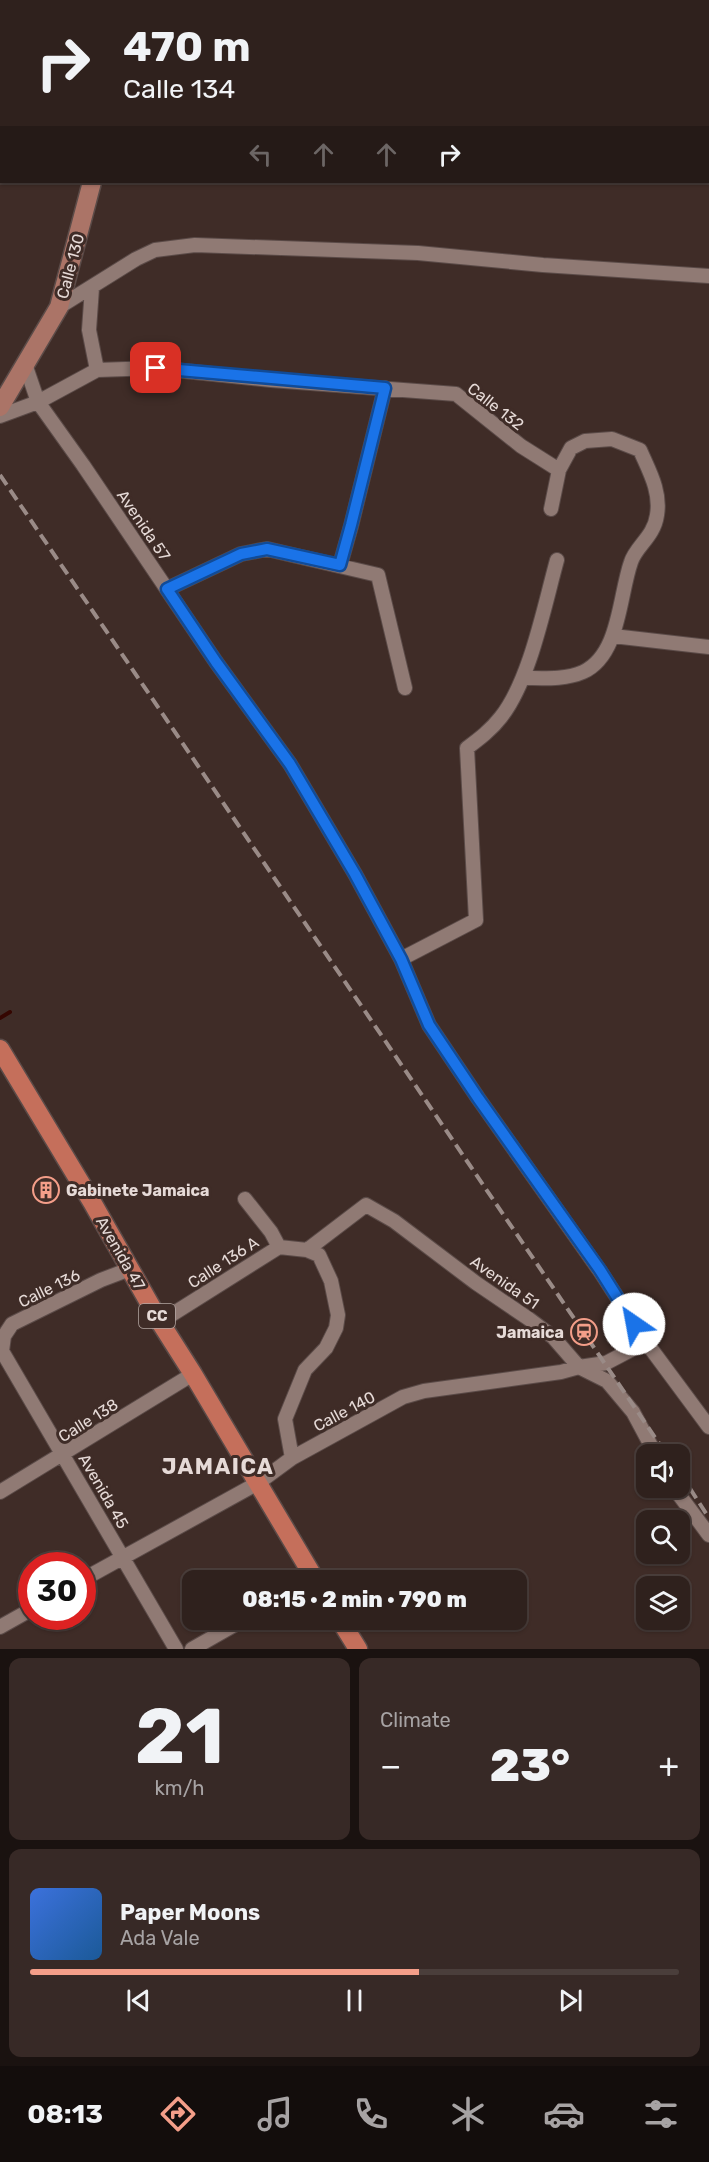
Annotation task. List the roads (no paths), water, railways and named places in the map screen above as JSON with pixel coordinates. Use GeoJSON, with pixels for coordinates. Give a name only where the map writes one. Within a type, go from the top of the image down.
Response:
{"type":"FeatureCollection","features":[{"type":"Feature","properties":{"kind":"main road","name":"Calle 130"},"geometry":{"type":"LineString","coordinates":[[0,407],[59,307],[92,183]]}},
{"type":"Feature","properties":{"kind":"main road","name":"Avenida 47"},"geometry":{"type":"LineString","coordinates":[[0,1049],[308,1570]]}},
{"type":"Feature","properties":{"kind":"main road"},"geometry":{"type":"LineString","coordinates":[[346,1630],[358,1649]]}},
{"type":"Feature","properties":{"kind":"street"},"geometry":{"type":"LineString","coordinates":[[59,307],[135,259],[155,250],[195,245],[418,253],[543,265],[709,276]]}},
{"type":"Feature","properties":{"kind":"street"},"geometry":{"type":"LineString","coordinates":[[92,288],[89,330],[97,370]]}},
{"type":"Feature","properties":{"kind":"street","name":"Avenida 57"},"geometry":{"type":"LineString","coordinates":[[25,364],[38,402],[216,662],[290,764],[355,874],[401,959],[429,1025],[600,1270],[646,1342],[709,1427]]}},
{"type":"Feature","properties":{"kind":"street","name":"Calle 132"},"geometry":{"type":"LineString","coordinates":[[0,416],[38,402],[97,370],[156,368],[456,394],[521,446],[559,470]]}},
{"type":"Feature","properties":{"kind":"street"},"geometry":{"type":"LineString","coordinates":[[340,565],[385,388]]}},
{"type":"Feature","properties":{"kind":"street"},"geometry":{"type":"LineString","coordinates":[[524,678],[558,677],[583,672],[602,656],[613,636],[631,559],[650,537],[657,516],[657,489],[640,450],[612,440],[585,441],[571,448],[559,470],[551,509]]}},
{"type":"Feature","properties":{"kind":"street"},"geometry":{"type":"LineString","coordinates":[[167,589],[241,554],[267,549],[378,575],[405,688]]}},
{"type":"Feature","properties":{"kind":"street"},"geometry":{"type":"LineString","coordinates":[[401,959],[476,920],[466,748],[485,735],[502,716],[524,678],[557,560]]}},
{"type":"Feature","properties":{"kind":"street"},"geometry":{"type":"LineString","coordinates":[[613,636],[709,646]]}},
{"type":"Feature","properties":{"kind":"street"},"geometry":{"type":"LineString","coordinates":[[245,1199],[271,1232],[279,1247]]}},
{"type":"Feature","properties":{"kind":"street","name":"Avenida 51"},"geometry":{"type":"LineString","coordinates":[[308,1250],[366,1204],[394,1221],[553,1337],[579,1367],[607,1381],[633,1412],[650,1444]]}},
{"type":"Feature","properties":{"kind":"street","name":"Calle 136 A"},"geometry":{"type":"LineString","coordinates":[[160,1322],[279,1247],[308,1250]]}},
{"type":"Feature","properties":{"kind":"street"},"geometry":{"type":"LineString","coordinates":[[292,1458],[285,1419],[305,1370],[326,1348],[336,1328],[338,1315],[331,1281],[324,1265],[319,1255],[308,1250]]}},
{"type":"Feature","properties":{"kind":"street","name":"Calle 136"},"geometry":{"type":"LineString","coordinates":[[1,1352],[4,1336],[12,1324],[101,1280],[130,1269]]}},
{"type":"Feature","properties":{"kind":"street","name":"Calle 140"},"geometry":{"type":"LineString","coordinates":[[96,1572],[258,1483],[292,1458],[403,1397],[424,1391],[561,1372],[606,1363],[646,1342]]}},
{"type":"Feature","properties":{"kind":"street","name":"Avenida 45"},"geometry":{"type":"LineString","coordinates":[[1,1352],[64,1454],[176,1649]]}},
{"type":"Feature","properties":{"kind":"street","name":"Calle 138"},"geometry":{"type":"LineString","coordinates":[[0,1492],[193,1374]]}},
{"type":"Feature","properties":{"kind":"street"},"geometry":{"type":"LineString","coordinates":[[681,1498],[709,1535]]}},
{"type":"Feature","properties":{"kind":"street"},"geometry":{"type":"LineString","coordinates":[[0,1627],[18,1617]]}},
{"type":"Feature","properties":{"kind":"street"},"geometry":{"type":"LineString","coordinates":[[192,1649],[225,1630]]}},
{"type":"Feature","properties":{"kind":"waterway"},"geometry":{"type":"LineString","coordinates":[[0,1018],[10,1012]]}},
{"type":"Feature","properties":{"kind":"railway"},"geometry":{"type":"LineString","coordinates":[[0,475],[660,1444]]}},
{"type":"Feature","properties":{"kind":"railway"},"geometry":{"type":"LineString","coordinates":[[690,1489],[709,1518]]}},
{"type":"Feature","properties":{"kind":"place","name":"Gabinete Jamaica"},"geometry":{"type":"Point","coordinates":[46,1190]}},
{"type":"Feature","properties":{"kind":"place","name":"Jamaica"},"geometry":{"type":"Point","coordinates":[584,1332]}},
{"type":"Feature","properties":{"kind":"district","name":"JAMAICA"},"geometry":{"type":"Point","coordinates":[218,1466]}}]}
